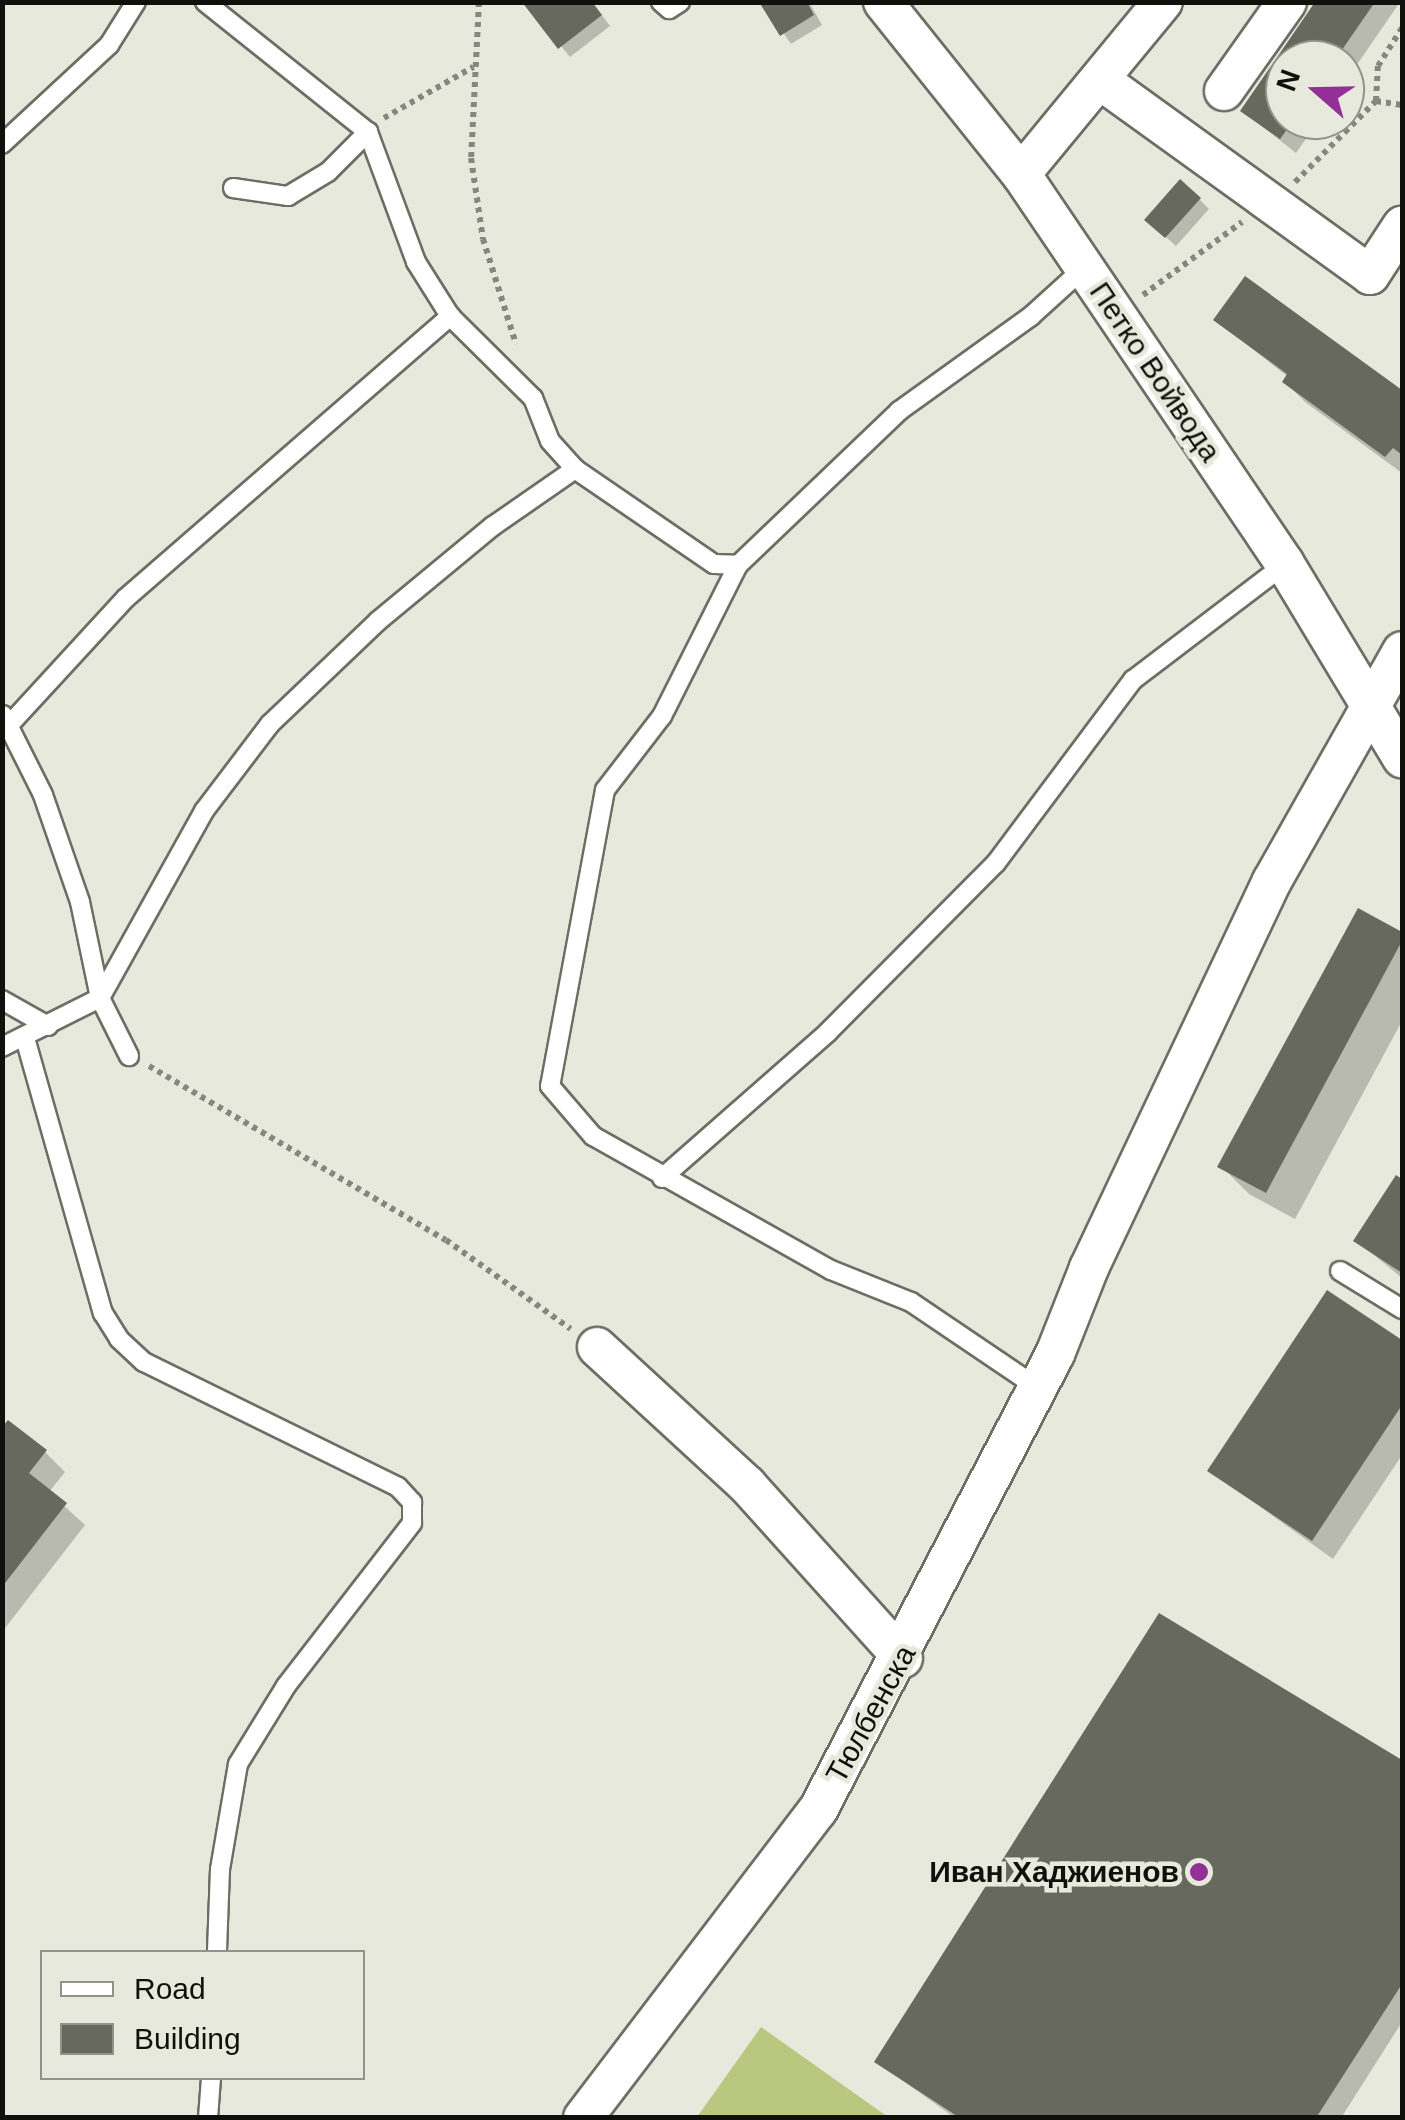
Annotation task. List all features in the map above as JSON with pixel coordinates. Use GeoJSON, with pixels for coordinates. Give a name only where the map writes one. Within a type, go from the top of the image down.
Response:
{"type":"FeatureCollection","features":[{"type":"Feature","properties":{"kind":"street","name":"Петко Войвода"},"geometry":{"type":"LineString","coordinates":[[883,2],[1022,174],[1285,564],[1402,758]]}},
{"type":"Feature","properties":{"kind":"street"},"geometry":{"type":"LineString","coordinates":[[1022,174],[1163,2]]}},
{"type":"Feature","properties":{"kind":"street"},"geometry":{"type":"LineString","coordinates":[[1224,91],[1287,2]]}},
{"type":"Feature","properties":{"kind":"street"},"geometry":{"type":"LineString","coordinates":[[1100,80],[1370,275],[1402,226]]}},
{"type":"Feature","properties":{"kind":"street","name":"Тюлбенска"},"geometry":{"type":"LineString","coordinates":[[583,2118],[818,1810],[903,1658],[1038,1388],[1089,1268],[1272,881],[1402,651]]}},
{"type":"Feature","properties":{"kind":"street"},"geometry":{"type":"LineString","coordinates":[[597,1346],[747,1485],[903,1658]]}},
{"type":"Feature","properties":{"kind":"lane"},"geometry":{"type":"LineString","coordinates":[[2,144],[109,46],[136,2]]}},
{"type":"Feature","properties":{"kind":"lane"},"geometry":{"type":"LineString","coordinates":[[206,2],[368,132],[416,262],[450,316],[533,398],[550,442],[576,469],[714,564],[738,565]]}},
{"type":"Feature","properties":{"kind":"lane"},"geometry":{"type":"LineString","coordinates":[[662,2],[670,9],[680,2]]}},
{"type":"Feature","properties":{"kind":"lane"},"geometry":{"type":"LineString","coordinates":[[233,188],[288,196],[328,172],[368,132]]}},
{"type":"Feature","properties":{"kind":"lane"},"geometry":{"type":"LineString","coordinates":[[1038,1388],[911,1302],[831,1270],[593,1136],[550,1086],[605,790],[662,716],[738,565],[899,411],[1031,316],[1084,268]]}},
{"type":"Feature","properties":{"kind":"lane"},"geometry":{"type":"LineString","coordinates":[[130,1056],[100,998],[80,902],[6,719],[126,598],[450,316]]}},
{"type":"Feature","properties":{"kind":"lane"},"geometry":{"type":"LineString","coordinates":[[2,1046],[100,998],[204,811],[270,724],[393,609],[493,526],[576,469]]}},
{"type":"Feature","properties":{"kind":"lane"},"geometry":{"type":"LineString","coordinates":[[662,1178],[828,1032],[996,863],[1132,680],[1285,564]]}},
{"type":"Feature","properties":{"kind":"lane"},"geometry":{"type":"LineString","coordinates":[[2,1000],[48,1026]]}},
{"type":"Feature","properties":{"kind":"lane"},"geometry":{"type":"LineString","coordinates":[[25,1038],[102,1313],[120,1339],[144,1362],[398,1487],[412,1502],[412,1523],[286,1686],[238,1764],[220,1870],[217,1950]]}},
{"type":"Feature","properties":{"kind":"lane"},"geometry":{"type":"LineString","coordinates":[[1340,1271],[1402,1309]]}},
{"type":"Feature","properties":{"kind":"lane"},"geometry":{"type":"LineString","coordinates":[[208,2118],[211,2080]]}},
{"type":"Feature","properties":{"kind":"path"},"geometry":{"type":"LineString","coordinates":[[479,2],[471,158],[483,239],[533,398]]}},
{"type":"Feature","properties":{"kind":"path"},"geometry":{"type":"LineString","coordinates":[[368,132],[474,66]]}},
{"type":"Feature","properties":{"kind":"path"},"geometry":{"type":"LineString","coordinates":[[1376,101],[1402,105]]}},
{"type":"Feature","properties":{"kind":"path"},"geometry":{"type":"LineString","coordinates":[[130,1056],[446,1240],[597,1346]]}},
{"type":"Feature","properties":{"kind":"green space"},"geometry":{"type":"Polygon","coordinates":[[[761,2027],[888,2117],[697,2117],[761,2027]]]}},
{"type":"Feature","properties":{"kind":"building"},"geometry":{"type":"Polygon","coordinates":[[[522,2],[592,2],[602,15],[558,49],[522,2]]]}},
{"type":"Feature","properties":{"kind":"building"},"geometry":{"type":"Polygon","coordinates":[[[759,2],[807,2],[814,15],[780,36],[759,2]]]}},
{"type":"Feature","properties":{"kind":"building"},"geometry":{"type":"Polygon","coordinates":[[[1315,2],[1375,2],[1349,40],[1289,40],[1315,2]]]}},
{"type":"Feature","properties":{"kind":"building"},"geometry":{"type":"Polygon","coordinates":[[[1265,75],[1265,128],[1240,111],[1265,75]]]}},
{"type":"Feature","properties":{"kind":"building"},"geometry":{"type":"Polygon","coordinates":[[[1180,179],[1201,198],[1165,238],[1144,220],[1180,179]]]}},
{"type":"Feature","properties":{"kind":"building"},"geometry":{"type":"Polygon","coordinates":[[[1245,276],[1402,390],[1402,455],[1393,448],[1385,457],[1282,382],[1287,374],[1213,320],[1245,276]]]}},
{"type":"Feature","properties":{"kind":"building"},"geometry":{"type":"Polygon","coordinates":[[[1358,908],[1402,932],[1402,941],[1266,1193],[1217,1167],[1358,908]]]}},
{"type":"Feature","properties":{"kind":"building"},"geometry":{"type":"Polygon","coordinates":[[[1396,1175],[1402,1179],[1402,1273],[1353,1241],[1396,1175]]]}},
{"type":"Feature","properties":{"kind":"building"},"geometry":{"type":"Polygon","coordinates":[[[1327,1290],[1402,1340],[1402,1405],[1312,1541],[1207,1471],[1327,1290]]]}},
{"type":"Feature","properties":{"kind":"building"},"geometry":{"type":"Polygon","coordinates":[[[8,1420],[47,1450],[29,1473],[67,1503],[2,1587],[2,1427],[8,1420]]]}},
{"type":"Feature","properties":{"kind":"building","name":"Иван Хаджиенов"},"geometry":{"type":"Polygon","coordinates":[[[1159,1613],[1402,1760],[1402,1984],[1316,2118],[960,2118],[874,2062],[1159,1613]]]}},
{"type":"Feature","properties":{"kind":"place","name":"Иван Хаджиенов"},"geometry":{"type":"Point","coordinates":[1199,1872]}}]}
